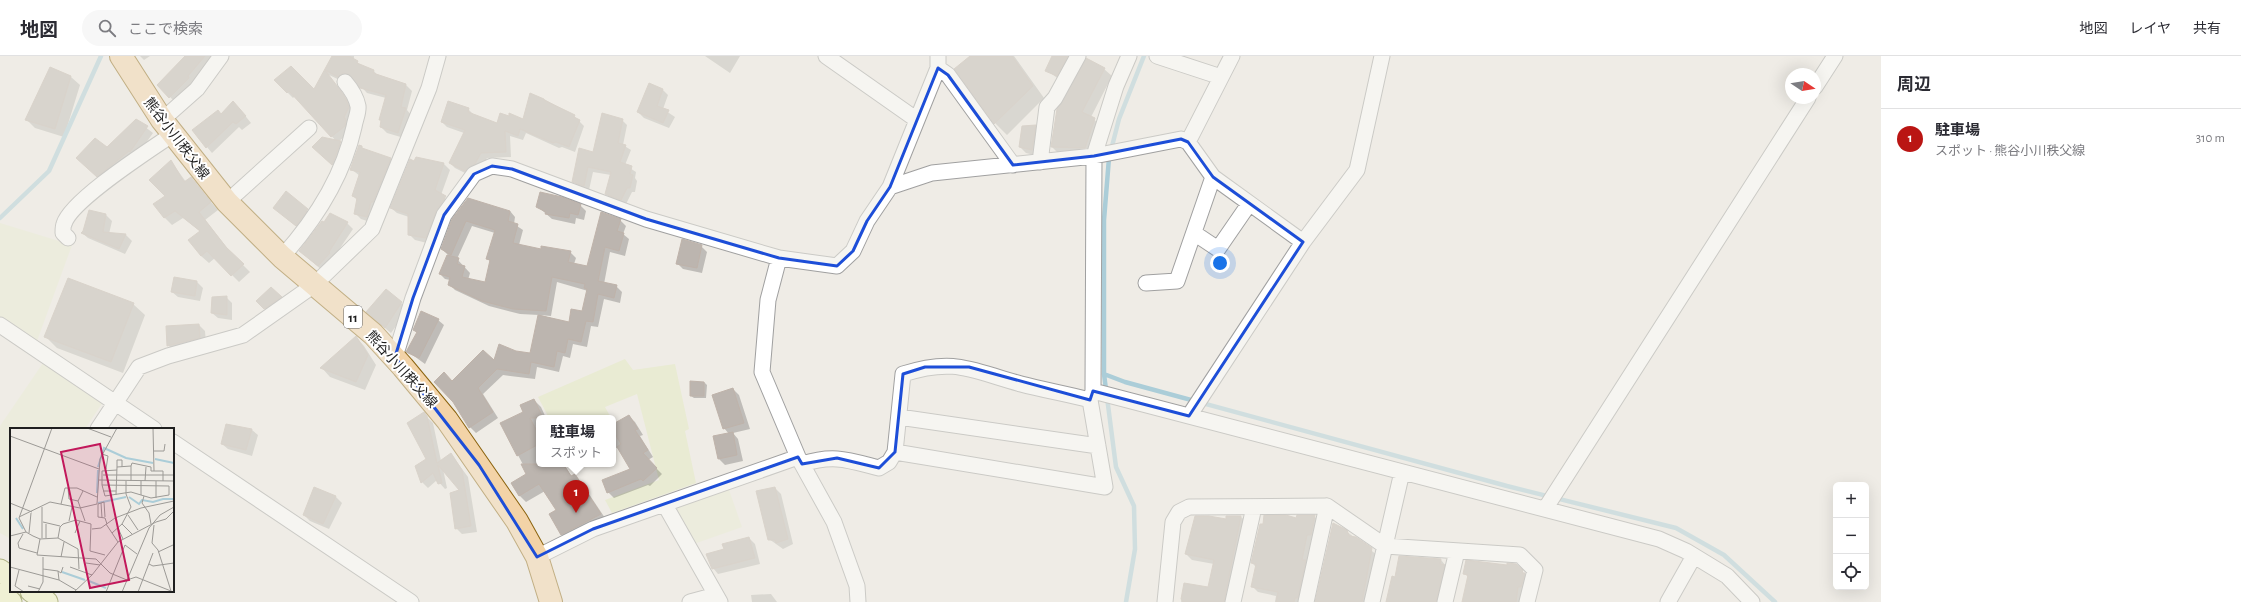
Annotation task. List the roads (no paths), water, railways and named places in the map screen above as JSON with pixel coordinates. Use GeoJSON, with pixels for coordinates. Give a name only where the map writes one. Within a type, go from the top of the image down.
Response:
{"type":"FeatureCollection","features":[{"type":"Feature","properties":{"kind":"main road","name":"熊谷小川秩父線"},"geometry":{"type":"LineString","coordinates":[[121,56],[167,127],[227,202],[282,257],[373,334],[395,357],[447,420],[479,464],[517,521],[537,557],[549,601]]}},
{"type":"Feature","properties":{"kind":"main road"},"geometry":{"type":"LineString","coordinates":[[32,592],[47,602]]}},
{"type":"Feature","properties":{"kind":"main road"},"geometry":{"type":"LineString","coordinates":[[0,594],[12,602]]}},
{"type":"Feature","properties":{"kind":"street"},"geometry":{"type":"LineString","coordinates":[[68,238],[63,233],[64,224],[74,209],[167,127],[221,56]]}},
{"type":"Feature","properties":{"kind":"street"},"geometry":{"type":"LineString","coordinates":[[99,428],[139,367],[168,356],[243,335],[314,285],[372,229],[429,88],[438,56]]}},
{"type":"Feature","properties":{"kind":"street"},"geometry":{"type":"LineString","coordinates":[[826,56],[917,120]]}},
{"type":"Feature","properties":{"kind":"street"},"geometry":{"type":"LineString","coordinates":[[1040,162],[1047,107],[1078,56]]}},
{"type":"Feature","properties":{"kind":"street"},"geometry":{"type":"LineString","coordinates":[[895,452],[1105,487],[1098,446],[1093,394],[1094,156],[1127,56]]}},
{"type":"Feature","properties":{"kind":"street"},"geometry":{"type":"LineString","coordinates":[[1157,56],[1221,77]]}},
{"type":"Feature","properties":{"kind":"street"},"geometry":{"type":"LineString","coordinates":[[1188,142],[1232,56]]}},
{"type":"Feature","properties":{"kind":"street"},"geometry":{"type":"LineString","coordinates":[[1189,416],[1303,242],[1357,170],[1382,56]]}},
{"type":"Feature","properties":{"kind":"street"},"geometry":{"type":"LineString","coordinates":[[1821,78],[1835,56]]}},
{"type":"Feature","properties":{"kind":"street"},"geometry":{"type":"LineString","coordinates":[[395,357],[413,298],[444,215],[474,174],[492,166],[512,169],[646,219],[779,258],[837,266],[853,250],[867,221],[890,187],[938,62]]}},
{"type":"Feature","properties":{"kind":"street"},"geometry":{"type":"LineString","coordinates":[[938,62],[1013,165]]}},
{"type":"Feature","properties":{"kind":"street"},"geometry":{"type":"LineString","coordinates":[[282,257],[308,228],[340,171],[351,138],[358,107],[354,94],[345,82]]}},
{"type":"Feature","properties":{"kind":"street"},"geometry":{"type":"LineString","coordinates":[[1545,509],[1804,104]]}},
{"type":"Feature","properties":{"kind":"street"},"geometry":{"type":"LineString","coordinates":[[227,202],[309,128]]}},
{"type":"Feature","properties":{"kind":"street"},"geometry":{"type":"LineString","coordinates":[[890,187],[932,173],[1094,156],[1182,139],[1188,142],[1213,177],[1303,242]]}},
{"type":"Feature","properties":{"kind":"street"},"geometry":{"type":"LineString","coordinates":[[1146,283],[1177,281],[1213,177]]}},
{"type":"Feature","properties":{"kind":"street"},"geometry":{"type":"LineString","coordinates":[[1194,233],[1218,249],[1249,204]]}},
{"type":"Feature","properties":{"kind":"street"},"geometry":{"type":"LineString","coordinates":[[779,258],[768,300],[762,372],[800,460],[834,522],[857,586],[858,602]]}},
{"type":"Feature","properties":{"kind":"street"},"geometry":{"type":"LineString","coordinates":[[0,325],[153,428]]}},
{"type":"Feature","properties":{"kind":"street"},"geometry":{"type":"LineString","coordinates":[[537,557],[593,530],[800,460],[837,458],[879,468],[889,462],[895,452],[903,374],[925,367],[952,365],[969,368],[1021,383],[1117,398],[1659,539],[1694,556],[1728,576],[1748,600]]}},
{"type":"Feature","properties":{"kind":"street"},"geometry":{"type":"LineString","coordinates":[[899,417],[1098,446]]}},
{"type":"Feature","properties":{"kind":"street"},"geometry":{"type":"LineString","coordinates":[[174,443],[411,602]]}},
{"type":"Feature","properties":{"kind":"street"},"geometry":{"type":"LineString","coordinates":[[1372,602],[1402,472]]}},
{"type":"Feature","properties":{"kind":"street"},"geometry":{"type":"LineString","coordinates":[[665,505],[718,598],[690,602]]}},
{"type":"Feature","properties":{"kind":"street"},"geometry":{"type":"LineString","coordinates":[[1306,602],[1327,506]]}},
{"type":"Feature","properties":{"kind":"street"},"geometry":{"type":"LineString","coordinates":[[1165,602],[1174,522],[1179,512],[1189,508],[1327,506],[1385,546],[1520,555],[1534,570],[1526,602]]}},
{"type":"Feature","properties":{"kind":"street"},"geometry":{"type":"LineString","coordinates":[[1233,602],[1254,507]]}},
{"type":"Feature","properties":{"kind":"street"},"geometry":{"type":"LineString","coordinates":[[1445,602],[1457,551]]}},
{"type":"Feature","properties":{"kind":"street"},"geometry":{"type":"LineString","coordinates":[[1668,602],[1694,556]]}},
{"type":"Feature","properties":{"kind":"street"},"geometry":{"type":"LineString","coordinates":[[3,602],[0,594],[7,572]]}},
{"type":"Feature","properties":{"kind":"waterway"},"geometry":{"type":"LineString","coordinates":[[0,218],[49,171],[101,56]]}},
{"type":"Feature","properties":{"kind":"waterway"},"geometry":{"type":"LineString","coordinates":[[1126,602],[1135,549],[1134,506],[1116,467],[1104,374],[1104,220],[1109,158],[1119,119],[1144,56]]}},
{"type":"Feature","properties":{"kind":"waterway"},"geometry":{"type":"LineString","coordinates":[[1104,374],[1125,382],[1507,486],[1676,528],[1724,555],[1775,602]]}},
{"type":"Feature","properties":{"kind":"place","name":"駐車場"},"geometry":{"type":"Point","coordinates":[576,513]}}]}
